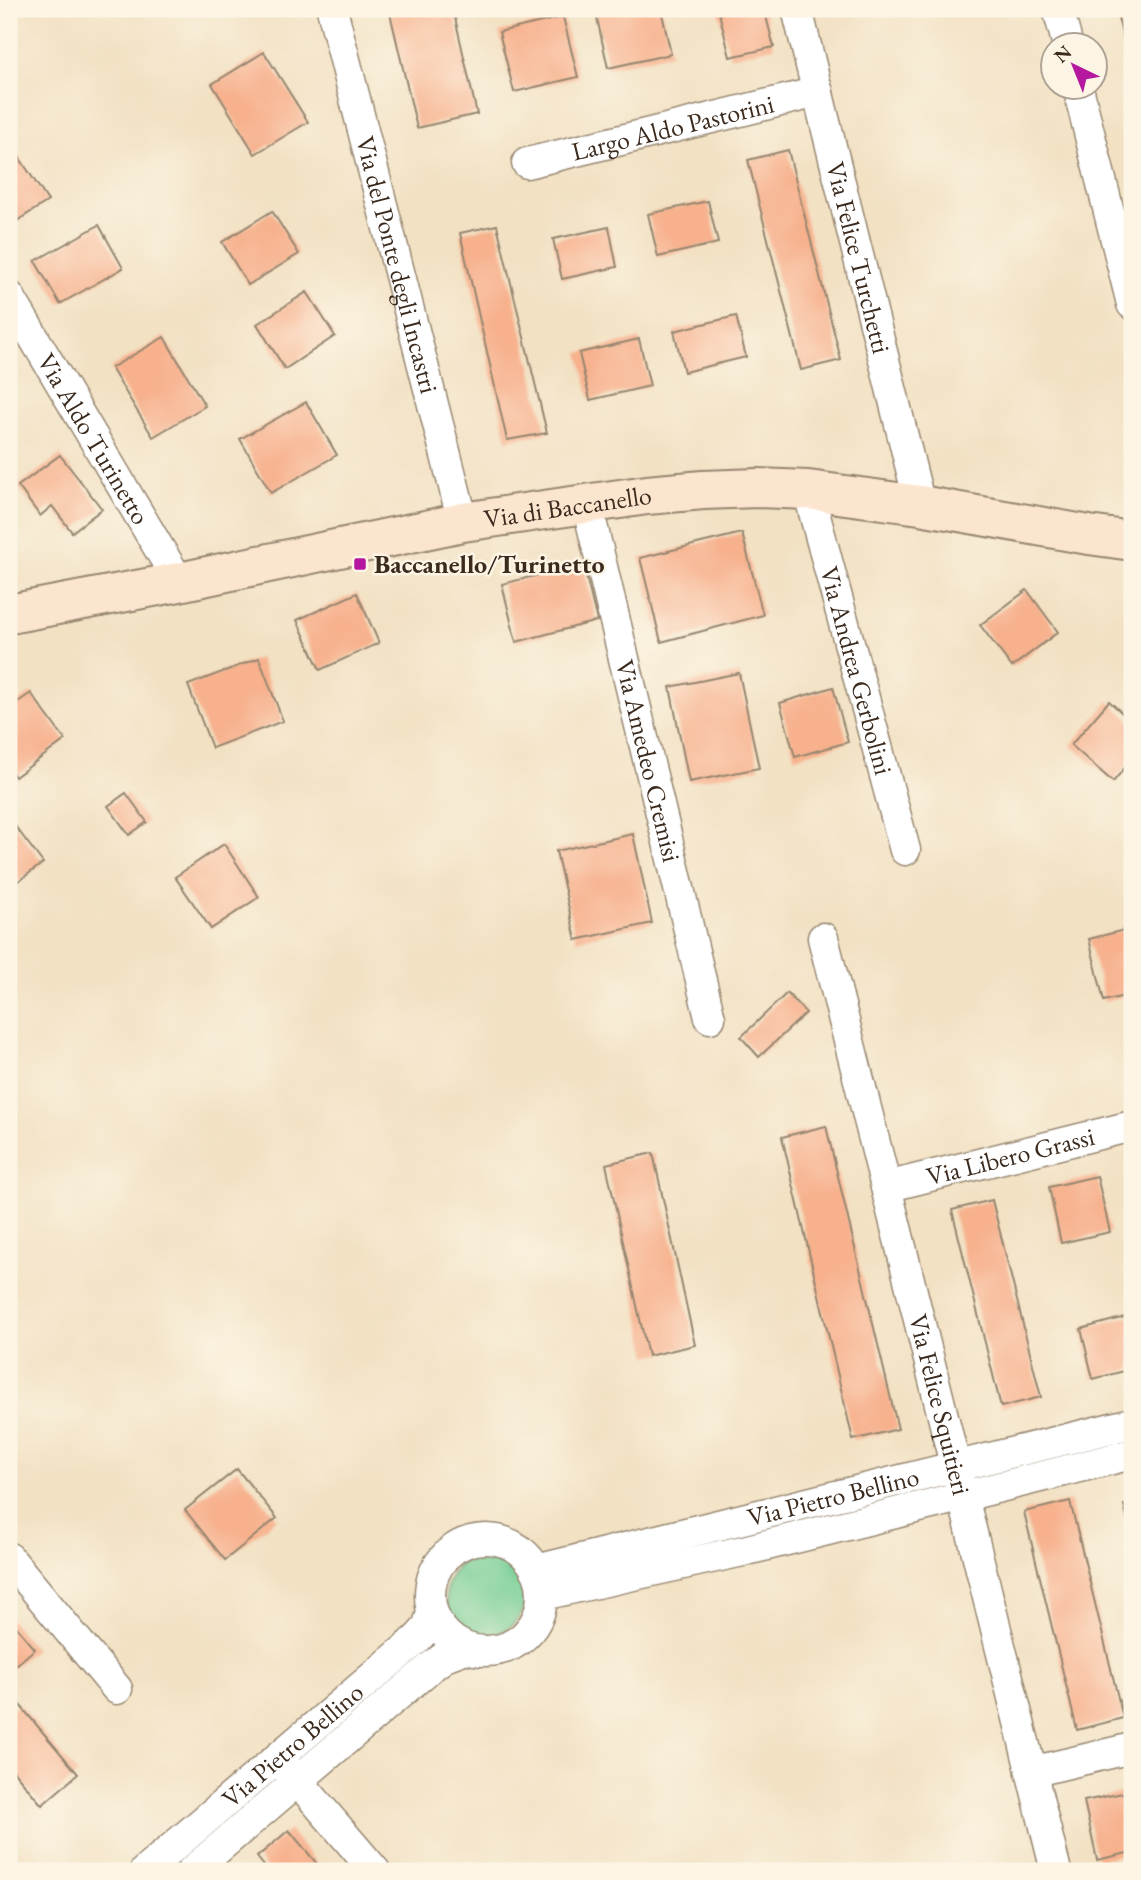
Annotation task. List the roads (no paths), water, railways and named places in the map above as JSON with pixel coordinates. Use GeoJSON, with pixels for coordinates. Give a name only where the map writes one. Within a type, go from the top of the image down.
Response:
{"type":"FeatureCollection","features":[{"type":"Feature","properties":{"kind":"street","name":"Via del Ponte degli Incastri"},"geometry":{"type":"LineString","coordinates":[[332,9],[463,522]]}},
{"type":"Feature","properties":{"kind":"street","name":"Via Felice Turchetti"},"geometry":{"type":"LineString","coordinates":[[797,9],[920,505]]}},
{"type":"Feature","properties":{"kind":"street"},"geometry":{"type":"LineString","coordinates":[[1058,9],[1064,32]]}},
{"type":"Feature","properties":{"kind":"street","name":"Largo Aldo Pastorini"},"geometry":{"type":"LineString","coordinates":[[527,163],[818,92]]}},
{"type":"Feature","properties":{"kind":"street"},"geometry":{"type":"LineString","coordinates":[[1082,102],[1132,304]]}},
{"type":"Feature","properties":{"kind":"street","name":"Via Aldo Turinetto"},"geometry":{"type":"LineString","coordinates":[[9,296],[179,582]]}},
{"type":"Feature","properties":{"kind":"street","name":"Via di Baccanello"},"geometry":{"type":"LineString","coordinates":[[9,614],[179,582],[463,522],[647,495],[703,490],[808,490],[920,505],[1132,541]]}},
{"type":"Feature","properties":{"kind":"street","name":"Via Andrea Gerbolini"},"geometry":{"type":"LineString","coordinates":[[808,490],[905,850]]}},
{"type":"Feature","properties":{"kind":"street","name":"Via Amedeo Cremisi"},"geometry":{"type":"LineString","coordinates":[[587,504],[710,1018]]}},
{"type":"Feature","properties":{"kind":"street","name":"Via Felice Squitieri"},"geometry":{"type":"LineString","coordinates":[[823,938],[1056,1871]]}},
{"type":"Feature","properties":{"kind":"street","name":"Via Libero Grassi"},"geometry":{"type":"LineString","coordinates":[[886,1187],[1132,1126]]}},
{"type":"Feature","properties":{"kind":"street","name":"Via Pietro Bellino"},"geometry":{"type":"LineString","coordinates":[[539,1583],[956,1467],[1132,1423]]}},
{"type":"Feature","properties":{"kind":"street","name":"Via Pietro Bellino"},"geometry":{"type":"LineString","coordinates":[[539,1583],[743,1551],[1132,1454]]}},
{"type":"Feature","properties":{"kind":"street"},"geometry":{"type":"LineString","coordinates":[[485,1539],[502,1542],[523,1554],[539,1583],[541,1607],[534,1623],[520,1639],[500,1650],[483,1652],[454,1642],[440,1629],[432,1613],[432,1580],[440,1564],[453,1550],[468,1542],[485,1539]]}},
{"type":"Feature","properties":{"kind":"street"},"geometry":{"type":"LineString","coordinates":[[9,1558],[117,1689]]}},
{"type":"Feature","properties":{"kind":"street","name":"Via Pietro Bellino"},"geometry":{"type":"LineString","coordinates":[[145,1871],[416,1640],[427,1628],[432,1613]]}},
{"type":"Feature","properties":{"kind":"street","name":"Via Pietro Bellino"},"geometry":{"type":"LineString","coordinates":[[192,1871],[442,1658],[466,1648]]}},
{"type":"Feature","properties":{"kind":"street"},"geometry":{"type":"LineString","coordinates":[[1031,1772],[1132,1748]]}},
{"type":"Feature","properties":{"kind":"street"},"geometry":{"type":"LineString","coordinates":[[278,1758],[375,1871]]}},
{"type":"Feature","properties":{"kind":"place","name":"Baccanello/Turinetto"},"geometry":{"type":"Point","coordinates":[360,564]}}]}
